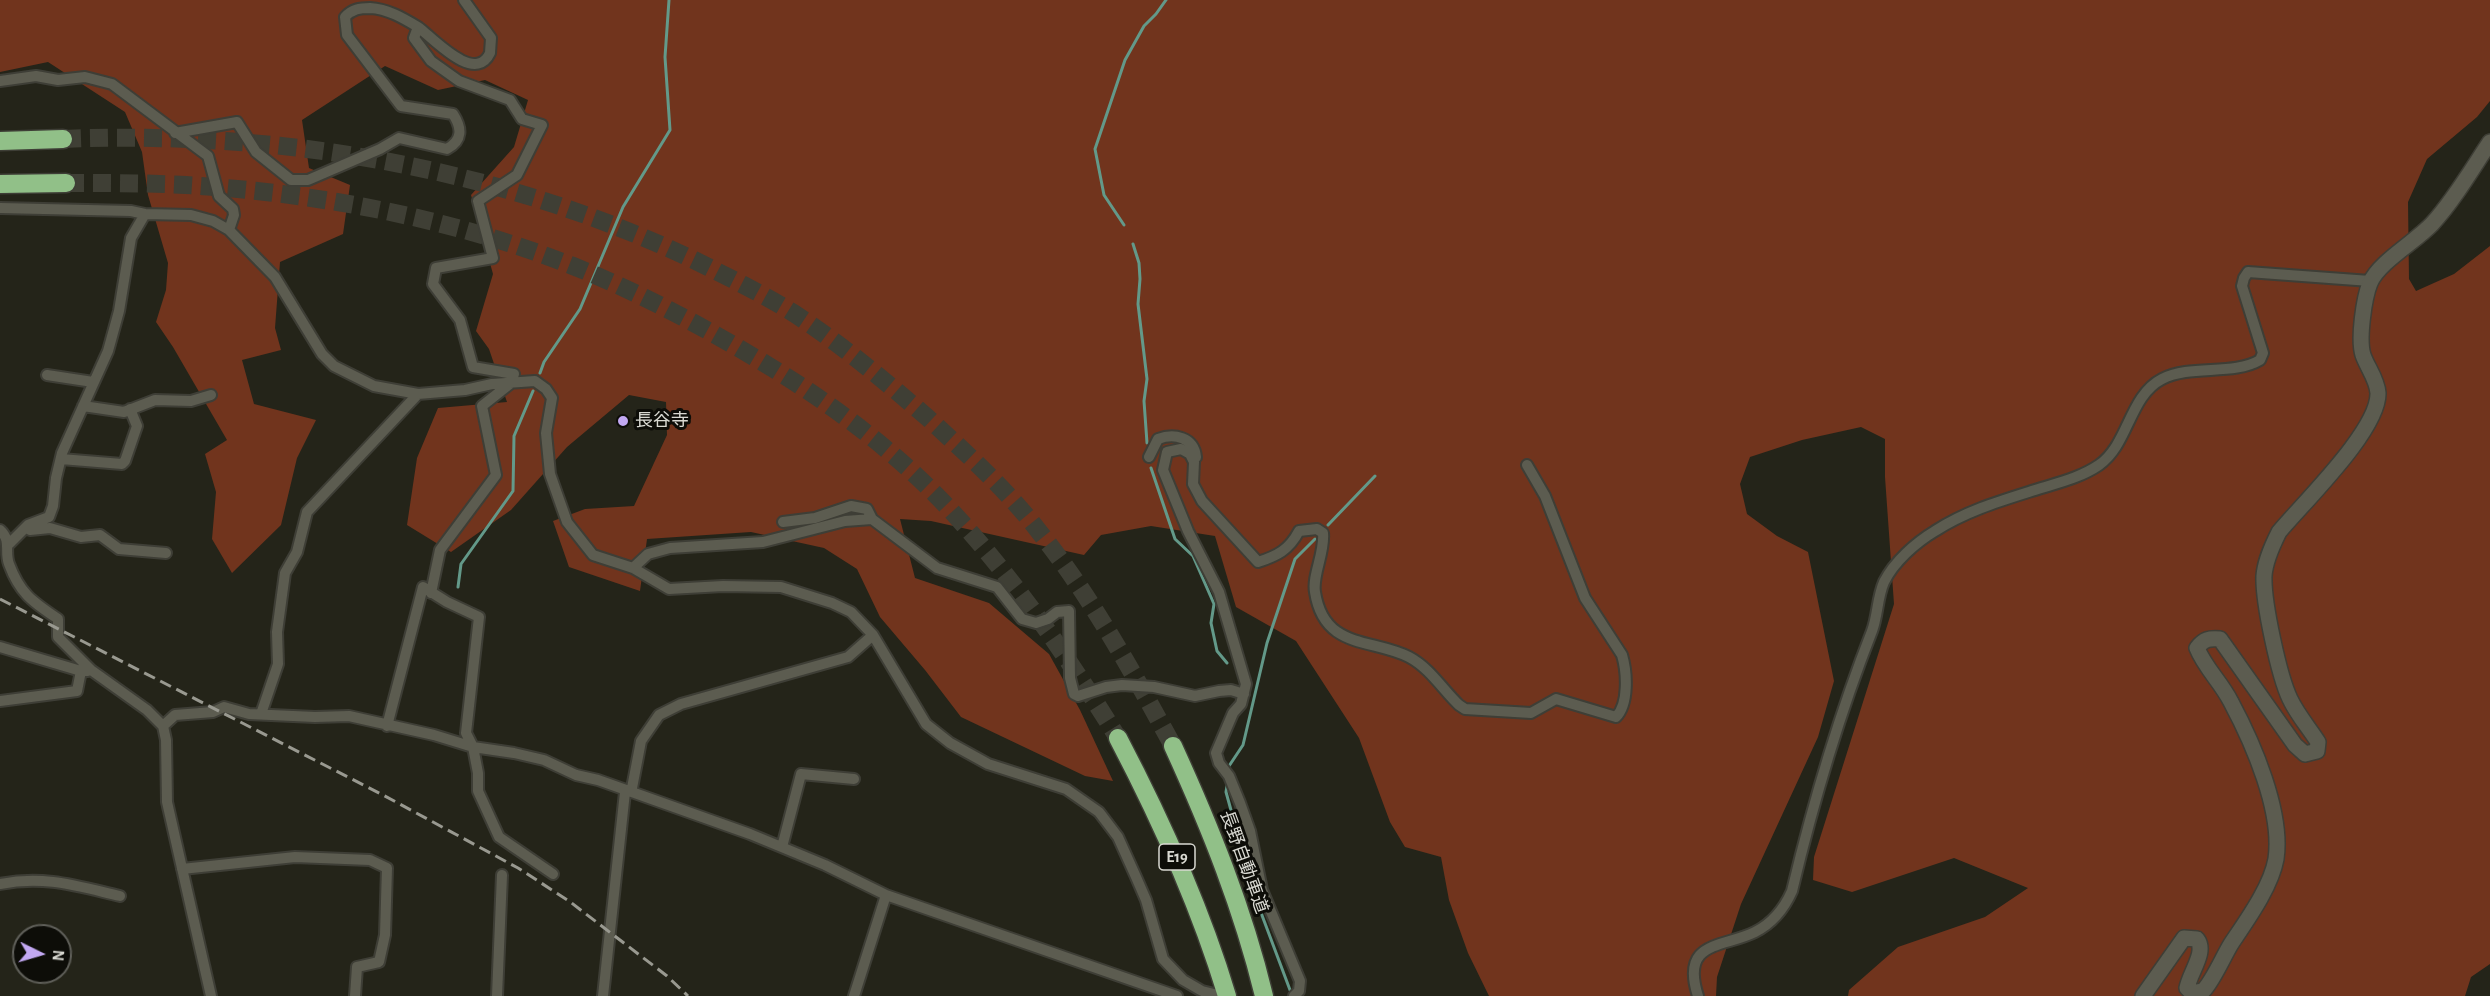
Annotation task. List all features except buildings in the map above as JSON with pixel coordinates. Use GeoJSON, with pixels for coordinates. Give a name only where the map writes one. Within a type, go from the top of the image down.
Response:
{"type":"FeatureCollection","features":[{"type":"Feature","properties":{"kind":"highway"},"geometry":{"type":"LineString","coordinates":[[0,141],[63,139]]}},
{"type":"Feature","properties":{"kind":"highway"},"geometry":{"type":"LineString","coordinates":[[0,184],[66,183]]}},
{"type":"Feature","properties":{"kind":"highway","name":"E19"},"geometry":{"type":"LineString","coordinates":[[1118,738],[1178,858],[1224,991]]}},
{"type":"Feature","properties":{"kind":"highway","name":"長野自動車道"},"geometry":{"type":"LineString","coordinates":[[1173,746],[1201,807],[1224,866],[1245,926],[1264,993]]}},
{"type":"Feature","properties":{"kind":"main road"},"geometry":{"type":"LineString","coordinates":[[2142,996],[2184,938],[2197,939],[2201,944],[2201,954],[2192,969],[2187,988],[2192,993],[2203,991],[2254,911],[2276,860],[2277,831],[2269,789],[2231,701],[2216,676],[2202,661],[2197,648],[2201,642],[2209,638],[2220,639],[2295,745],[2305,754],[2317,751],[2318,742],[2290,699],[2282,678],[2265,595],[2264,574],[2271,547],[2279,532],[2362,434],[2374,410],[2378,393],[2362,352],[2362,311],[2370,281],[2383,264],[2415,242],[2434,221],[2484,162],[2490,142]]}},
{"type":"Feature","properties":{"kind":"street"},"geometry":{"type":"LineString","coordinates":[[175,133],[237,122],[256,152],[291,180],[308,180],[380,149],[399,138],[447,149],[458,142],[460,136],[460,124],[453,114],[401,106],[347,34],[345,18],[361,8],[391,12],[418,27],[456,58],[474,64],[483,62],[490,53],[490,38],[464,0]]}},
{"type":"Feature","properties":{"kind":"street"},"geometry":{"type":"LineString","coordinates":[[418,27],[414,38],[431,61],[459,81],[510,100],[522,119],[542,125],[517,175],[478,201],[493,258],[436,268],[433,284],[460,320],[473,367],[514,374],[511,383],[482,406],[496,475],[440,550],[432,593]]}},
{"type":"Feature","properties":{"kind":"street"},"geometry":{"type":"LineString","coordinates":[[0,81],[36,76],[58,80],[85,77],[112,84],[208,156],[219,196],[233,209],[234,215],[229,230]]}},
{"type":"Feature","properties":{"kind":"street"},"geometry":{"type":"LineString","coordinates":[[0,208],[131,211],[145,214],[190,215],[213,221],[229,230],[275,277],[322,354],[334,366],[374,386],[418,394],[535,381],[546,389],[552,398],[546,433],[549,474],[567,522],[593,555],[633,568],[669,589],[723,586],[781,587],[832,603],[851,612],[873,635],[926,724],[935,732],[988,764],[1066,789],[1099,812],[1118,837],[1136,877],[1146,900],[1163,959],[1183,980],[1202,991],[1224,991]]}},
{"type":"Feature","properties":{"kind":"street"},"geometry":{"type":"LineString","coordinates":[[9,544],[26,527],[49,517],[61,459],[108,351],[118,311],[131,238],[145,214]]}},
{"type":"Feature","properties":{"kind":"street"},"geometry":{"type":"LineString","coordinates":[[1698,996],[1695,969],[1701,953],[1707,947],[1754,933],[1784,909],[1837,725],[1873,627],[1884,583],[1900,559],[1932,532],[1964,515],[1993,503],[2077,477],[2101,464],[2117,448],[2140,401],[2162,379],[2180,373],[2247,365],[2260,360],[2263,352],[2242,286],[2248,272],[2370,281]]}},
{"type":"Feature","properties":{"kind":"street"},"geometry":{"type":"LineString","coordinates":[[47,375],[93,382]]}},
{"type":"Feature","properties":{"kind":"street"},"geometry":{"type":"LineString","coordinates":[[261,714],[278,664],[277,632],[285,573],[297,552],[307,512],[418,394]]}},
{"type":"Feature","properties":{"kind":"street"},"geometry":{"type":"LineString","coordinates":[[83,406],[124,412],[155,400],[191,401],[211,395]]}},
{"type":"Feature","properties":{"kind":"street"},"geometry":{"type":"LineString","coordinates":[[61,459],[122,464],[137,426],[130,409]]}},
{"type":"Feature","properties":{"kind":"street"},"geometry":{"type":"LineString","coordinates":[[1149,458],[1158,439],[1179,437],[1191,443],[1196,457],[1193,460]]}},
{"type":"Feature","properties":{"kind":"street"},"geometry":{"type":"LineString","coordinates":[[1294,996],[1299,991],[1300,981],[1262,890],[1250,831],[1240,803],[1216,753],[1233,713],[1241,704],[1246,684],[1219,592],[1188,531],[1163,470],[1167,452],[1181,449],[1190,454],[1193,460],[1193,484],[1202,501],[1258,562],[1279,555],[1292,544],[1299,531],[1317,529],[1323,533],[1324,546],[1314,590],[1320,611],[1333,627],[1349,640],[1389,649],[1411,658],[1465,709],[1531,713],[1556,699],[1616,717],[1622,708],[1624,692],[1625,666],[1622,655],[1585,598],[1545,496],[1527,465]]}},
{"type":"Feature","properties":{"kind":"street"},"geometry":{"type":"LineString","coordinates":[[783,522],[815,518],[851,506],[867,509],[872,519],[937,568],[997,587],[1022,619],[1036,623],[1048,619],[1057,612],[1069,611],[1070,678],[1074,694],[1078,696],[1106,687],[1122,685],[1154,687],[1195,696],[1231,690],[1244,694]]}},
{"type":"Feature","properties":{"kind":"street"},"geometry":{"type":"LineString","coordinates":[[633,568],[648,554],[670,548],[763,542],[845,521],[872,519]]}},
{"type":"Feature","properties":{"kind":"street"},"geometry":{"type":"LineString","coordinates":[[26,527],[30,530],[50,528],[81,537],[99,535],[119,549],[166,553]]}},
{"type":"Feature","properties":{"kind":"street"},"geometry":{"type":"LineString","coordinates":[[0,530],[5,534],[9,544],[8,562],[24,595],[58,619],[58,637],[86,671]]}},
{"type":"Feature","properties":{"kind":"street"},"geometry":{"type":"LineString","coordinates":[[387,726],[423,588],[479,617],[466,734],[473,747],[478,773],[478,791],[499,837],[553,874]]}},
{"type":"Feature","properties":{"kind":"street"},"geometry":{"type":"LineString","coordinates":[[603,996],[626,792],[632,788],[641,741],[659,715],[681,704],[848,657],[873,635]]}},
{"type":"Feature","properties":{"kind":"street"},"geometry":{"type":"LineString","coordinates":[[0,647],[86,671],[147,710],[163,726],[167,802],[211,996]]}},
{"type":"Feature","properties":{"kind":"street"},"geometry":{"type":"LineString","coordinates":[[0,701],[77,691],[86,671]]}},
{"type":"Feature","properties":{"kind":"street"},"geometry":{"type":"LineString","coordinates":[[163,726],[175,715],[213,712],[224,707],[249,714],[349,716],[434,735],[473,747],[544,760],[568,772],[598,780],[626,792],[750,834],[886,895],[1177,996]]}},
{"type":"Feature","properties":{"kind":"street"},"geometry":{"type":"LineString","coordinates":[[782,847],[801,774],[854,779]]}},
{"type":"Feature","properties":{"kind":"street"},"geometry":{"type":"LineString","coordinates":[[182,869],[295,856],[370,860],[387,868],[385,935],[379,962],[357,967],[356,996]]}},
{"type":"Feature","properties":{"kind":"street"},"geometry":{"type":"LineString","coordinates":[[497,996],[502,875]]}},
{"type":"Feature","properties":{"kind":"street"},"geometry":{"type":"LineString","coordinates":[[0,884],[20,880],[48,880],[120,896]]}},
{"type":"Feature","properties":{"kind":"street"},"geometry":{"type":"LineString","coordinates":[[854,996],[886,895]]}},
{"type":"Feature","properties":{"kind":"shaded area"},"geometry":{"type":"Polygon","coordinates":[[[0,0],[2490,0],[2490,101],[2477,117],[2427,159],[2408,202],[2409,279],[2416,291],[2454,274],[2490,246],[2490,964],[2471,977],[2465,996],[1848,996],[1849,990],[1898,947],[1985,917],[2028,888],[1954,858],[1852,892],[1813,880],[1814,857],[1894,604],[1885,477],[1885,439],[1861,427],[1802,440],[1750,457],[1740,484],[1747,514],[1777,536],[1808,552],[1834,681],[1818,737],[1741,904],[1717,977],[1716,996],[1489,996],[1468,953],[1449,900],[1441,857],[1405,847],[1390,822],[1359,738],[1296,641],[1236,607],[1215,536],[1151,526],[1101,535],[1084,555],[931,521],[900,519],[915,578],[989,603],[1049,654],[1080,710],[1113,781],[1085,776],[961,717],[880,617],[857,569],[824,548],[751,532],[647,539],[640,591],[569,567],[553,521],[585,509],[634,506],[667,435],[666,402],[629,395],[567,447],[511,510],[451,552],[407,525],[417,458],[438,408],[507,402],[489,349],[476,331],[493,274],[471,195],[514,147],[528,100],[485,80],[438,90],[385,66],[302,120],[309,168],[350,185],[343,234],[280,262],[275,328],[281,350],[242,360],[254,404],[316,420],[297,458],[281,525],[232,573],[212,539],[216,492],[205,454],[227,440],[156,322],[166,290],[168,263],[148,195],[142,152],[125,112],[48,62],[0,72],[0,0]]]}},
{"type":"Feature","properties":{"kind":"waterway"},"geometry":{"type":"LineString","coordinates":[[540,373],[544,362],[580,309],[623,207],[670,130],[665,57],[669,0]]}},
{"type":"Feature","properties":{"kind":"waterway"},"geometry":{"type":"LineString","coordinates":[[1124,225],[1104,195],[1095,149],[1125,60],[1144,26],[1166,0]]}},
{"type":"Feature","properties":{"kind":"waterway"},"geometry":{"type":"LineString","coordinates":[[1133,244],[1139,263],[1138,304],[1147,379],[1144,401],[1147,443]]}},
{"type":"Feature","properties":{"kind":"waterway"},"geometry":{"type":"LineString","coordinates":[[458,587],[461,564],[513,491],[514,436],[533,391]]}},
{"type":"Feature","properties":{"kind":"waterway"},"geometry":{"type":"LineString","coordinates":[[1151,468],[1175,539],[1193,556],[1214,604],[1211,623],[1217,651],[1227,663]]}},
{"type":"Feature","properties":{"kind":"waterway"},"geometry":{"type":"LineString","coordinates":[[1328,525],[1375,476]]}},
{"type":"Feature","properties":{"kind":"waterway"},"geometry":{"type":"LineString","coordinates":[[1229,766],[1243,745],[1267,643],[1295,559],[1315,539]]}},
{"type":"Feature","properties":{"kind":"waterway"},"geometry":{"type":"LineString","coordinates":[[1227,786],[1226,792],[1254,894],[1290,990]]}},
{"type":"Feature","properties":{"kind":"tunnel"},"geometry":{"type":"LineString","coordinates":[[63,139],[144,138],[225,141],[306,149],[386,161],[465,178],[543,201],[619,228],[694,260],[758,293],[795,314],[879,377],[928,418],[1012,499],[1057,554],[1093,607],[1173,746]]}},
{"type":"Feature","properties":{"kind":"tunnel"},"geometry":{"type":"LineString","coordinates":[[66,183],[171,184],[235,189],[285,194],[383,210],[431,221],[527,249],[595,275],[683,317],[775,370],[831,406],[908,468],[932,491],[1000,567],[1081,679],[1118,738]]}},
{"type":"Feature","properties":{"kind":"railway"},"geometry":{"type":"LineString","coordinates":[[0,599],[383,795],[518,868],[569,901],[667,976],[688,996]]}},
{"type":"Feature","properties":{"kind":"place","name":"長谷寺"},"geometry":{"type":"Point","coordinates":[623,421]}}]}
